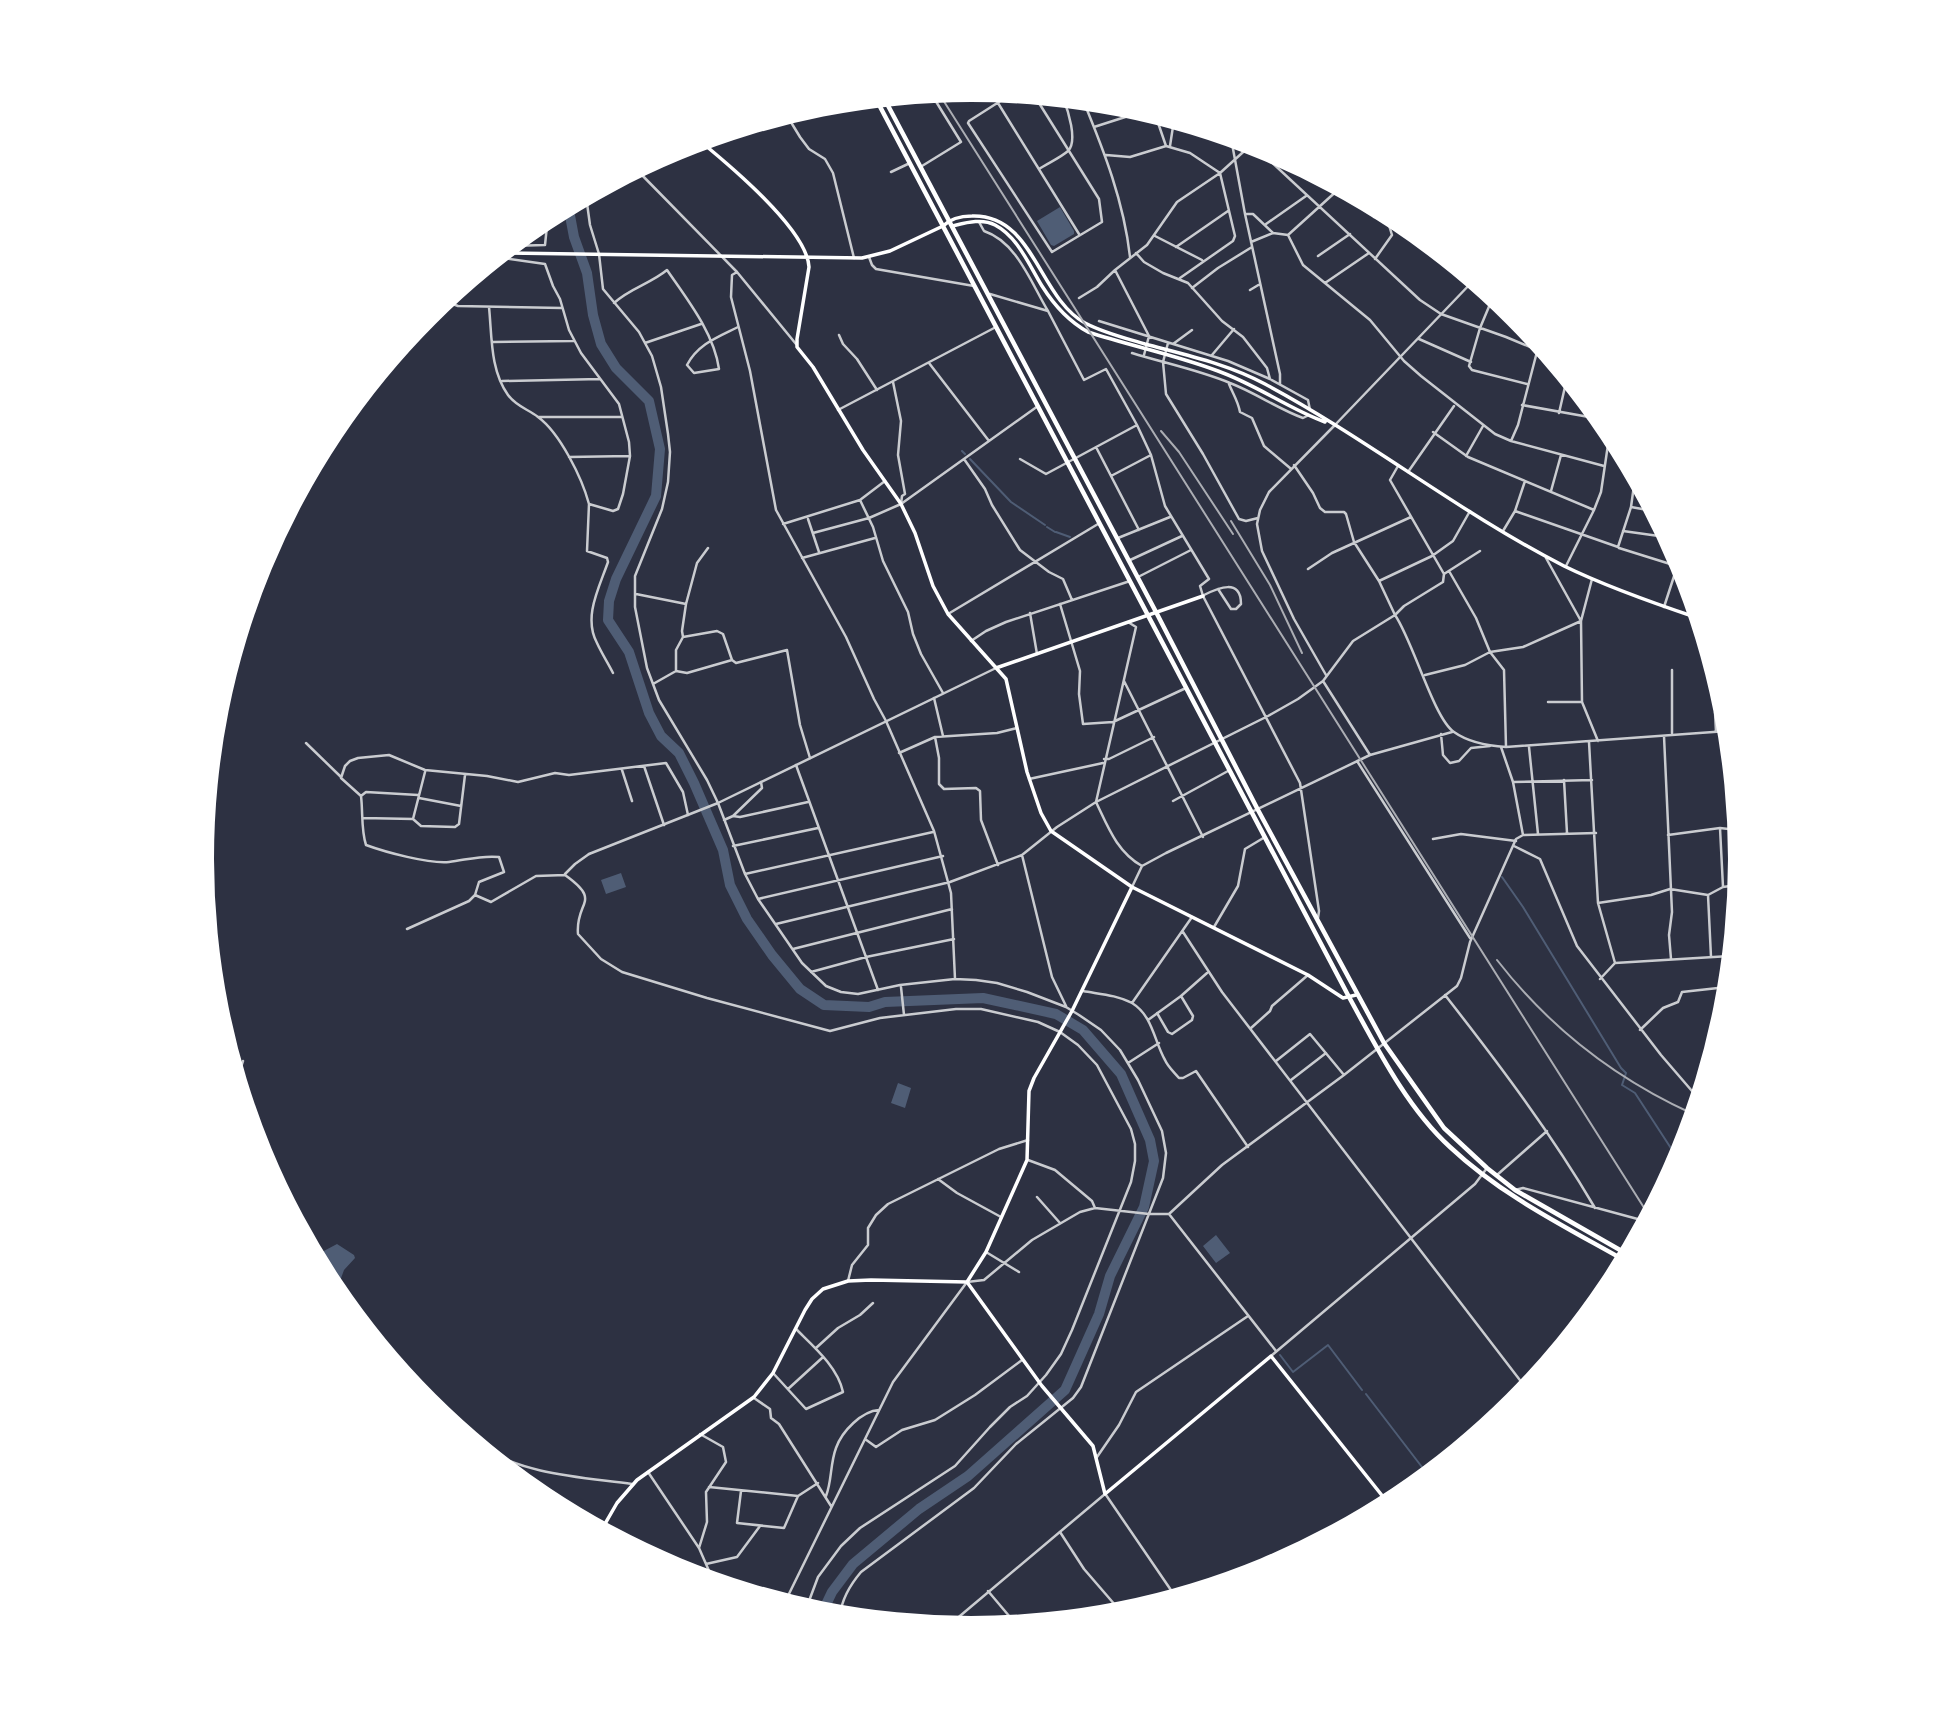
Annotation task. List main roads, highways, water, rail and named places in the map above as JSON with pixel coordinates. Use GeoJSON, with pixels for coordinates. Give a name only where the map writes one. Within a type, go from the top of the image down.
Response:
{"type":"FeatureCollection","features":[{"type":"Feature","properties":{"kind":"highway"},"geometry":{"type":"LineString","coordinates":[[888,106],[1156,612],[1221,739],[1265,837],[1377,1048],[1426,1121],[1449,1146],[1482,1174],[1532,1208],[1615,1255]]}},
{"type":"Feature","properties":{"kind":"highway"},"geometry":{"type":"LineString","coordinates":[[880,107],[1214,742],[1384,1043],[1444,1128],[1496,1176],[1515,1190],[1618,1249]]}},
{"type":"Feature","properties":{"kind":"main road"},"geometry":{"type":"LineString","coordinates":[[709,149],[771,204],[807,256],[809,267],[796,344],[819,375],[863,450],[901,504],[915,533],[933,586],[948,614],[1006,679],[1029,779],[1041,813],[1051,831],[1132,887],[1308,975],[1343,998],[1356,995]]}},
{"type":"Feature","properties":{"kind":"main road"},"geometry":{"type":"LineString","coordinates":[[517,253],[869,257],[890,251],[943,226],[948,220],[981,215],[1011,228],[1019,236],[1062,304],[1085,323],[1122,337],[1219,364],[1262,383],[1307,416],[1334,426]]}},
{"type":"Feature","properties":{"kind":"main road"},"geometry":{"type":"LineString","coordinates":[[943,226],[996,222]]}},
{"type":"Feature","properties":{"kind":"main road"},"geometry":{"type":"LineString","coordinates":[[1291,402],[1310,410],[1545,555],[1592,579],[1687,614]]}},
{"type":"Feature","properties":{"kind":"main road"},"geometry":{"type":"LineString","coordinates":[[996,668],[1203,596]]}},
{"type":"Feature","properties":{"kind":"main road"},"geometry":{"type":"LineString","coordinates":[[967,1282],[986,1252],[1027,1160],[1029,1091],[1042,1062],[1072,1011],[1132,887]]}},
{"type":"Feature","properties":{"kind":"main road"},"geometry":{"type":"LineString","coordinates":[[606,1521],[632,1484],[754,1397],[773,1374],[812,1299],[824,1289],[848,1281],[967,1282]]}},
{"type":"Feature","properties":{"kind":"main road"},"geometry":{"type":"LineString","coordinates":[[967,1282],[1040,1385],[1093,1446],[1105,1494],[1271,1356],[1381,1494]]}},
{"type":"Feature","properties":{"kind":"water"},"geometry":{"type":"Polygon","coordinates":[[[1060,207],[1074,234],[1054,246],[1037,221],[1060,207]]]}},
{"type":"Feature","properties":{"kind":"water"},"geometry":{"type":"Polygon","coordinates":[[[621,873],[626,887],[606,894],[601,880],[621,873]]]}},
{"type":"Feature","properties":{"kind":"water"},"geometry":{"type":"Polygon","coordinates":[[[898,1083],[911,1088],[905,1108],[891,1103],[898,1083]]]}},
{"type":"Feature","properties":{"kind":"water"},"geometry":{"type":"Polygon","coordinates":[[[1216,1235],[1230,1253],[1216,1263],[1203,1246],[1216,1235]]]}},
{"type":"Feature","properties":{"kind":"water"},"geometry":{"type":"Polygon","coordinates":[[[337,1244],[354,1255],[355,1258],[344,1270],[341,1279],[324,1251],[337,1244]]]}},
{"type":"Feature","properties":{"kind":"waterway"},"geometry":{"type":"LineString","coordinates":[[570,217],[574,237],[587,273],[593,315],[601,344],[616,368],[649,401],[660,449],[656,496],[616,579],[609,601],[608,620],[629,652],[649,713],[661,736],[679,753],[694,783],[723,850],[730,885],[747,919],[800,989],[824,1005],[869,1007],[885,1002],[983,998],[1056,1014],[1083,1030],[1121,1074],[1150,1140],[1154,1161],[1144,1207],[1110,1276],[1099,1314],[1065,1390],[968,1476],[919,1509],[853,1564],[827,1602]]}},
{"type":"Feature","properties":{"kind":"waterway"},"geometry":{"type":"LineString","coordinates":[[962,451],[965,454]]}},
{"type":"Feature","properties":{"kind":"waterway"},"geometry":{"type":"LineString","coordinates":[[970,459],[1011,502],[1045,525]]}},
{"type":"Feature","properties":{"kind":"waterway"},"geometry":{"type":"LineString","coordinates":[[1047,527],[1055,532]]}},
{"type":"Feature","properties":{"kind":"waterway"},"geometry":{"type":"LineString","coordinates":[[1056,532],[1070,537]]}},
{"type":"Feature","properties":{"kind":"waterway"},"geometry":{"type":"LineString","coordinates":[[1502,877],[1626,1073],[1622,1085],[1635,1093],[1670,1147]]}},
{"type":"Feature","properties":{"kind":"waterway"},"geometry":{"type":"LineString","coordinates":[[1280,1355],[1293,1372],[1328,1345],[1362,1390]]}},
{"type":"Feature","properties":{"kind":"waterway"},"geometry":{"type":"LineString","coordinates":[[1366,1394],[1421,1466]]}},
{"type":"Feature","properties":{"kind":"railway"},"geometry":{"type":"LineString","coordinates":[[945,103],[1643,1205]]}},
{"type":"Feature","properties":{"kind":"railway"},"geometry":{"type":"LineString","coordinates":[[1161,431],[1179,452],[1233,534]]}},
{"type":"Feature","properties":{"kind":"railway"},"geometry":{"type":"LineString","coordinates":[[1231,521],[1270,585],[1302,653]]}},
{"type":"Feature","properties":{"kind":"railway"},"geometry":{"type":"LineString","coordinates":[[1497,960],[1539,1007],[1586,1049],[1637,1085],[1684,1110]]}}]}
